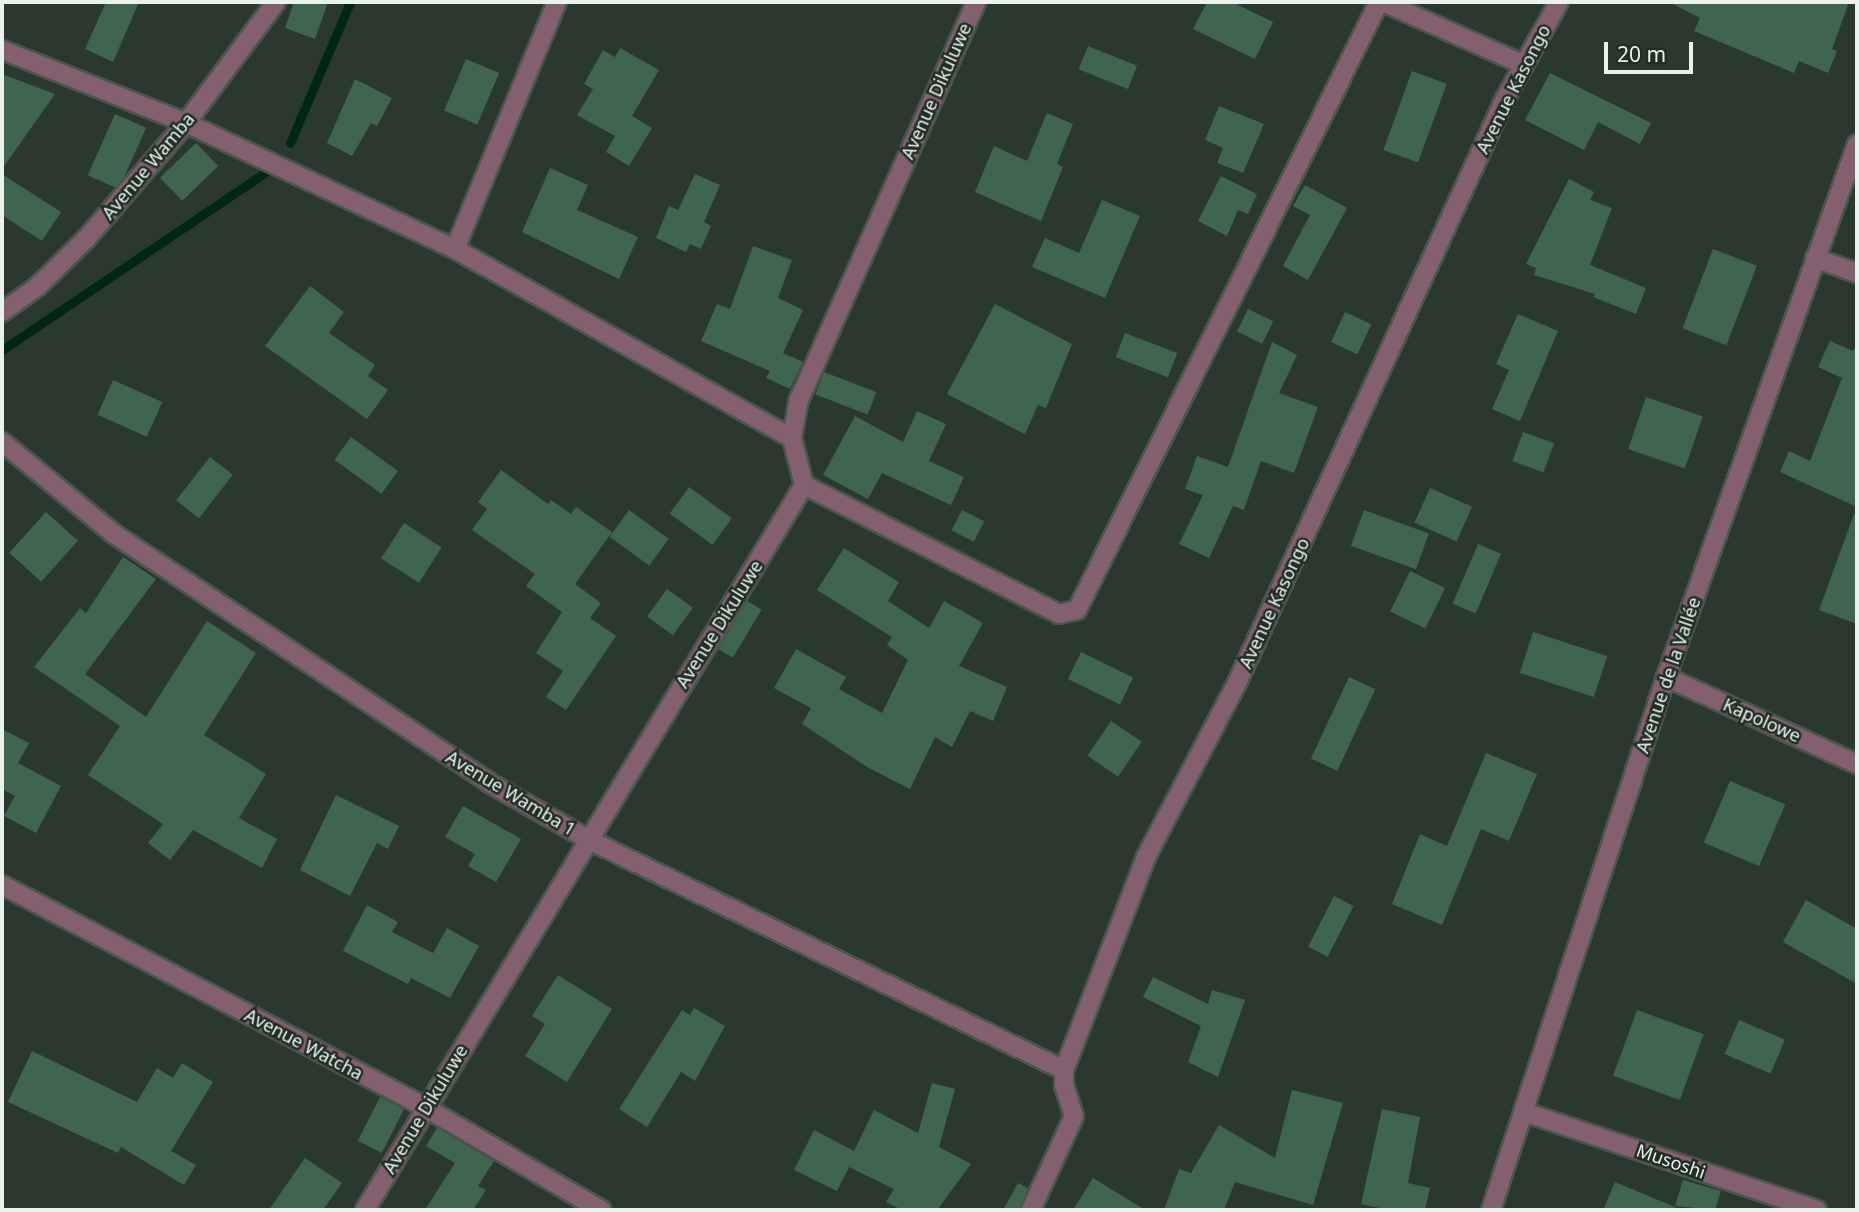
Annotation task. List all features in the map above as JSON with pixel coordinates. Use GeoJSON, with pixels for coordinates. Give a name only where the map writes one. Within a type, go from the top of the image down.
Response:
{"type":"FeatureCollection","features":[{"type":"Feature","properties":{"kind":"street","name":"Avenue Wamba"},"geometry":{"type":"LineString","coordinates":[[2,312],[63,263],[186,123],[276,2]]}},
{"type":"Feature","properties":{"kind":"street"},"geometry":{"type":"LineString","coordinates":[[454,249],[557,2]]}},
{"type":"Feature","properties":{"kind":"street","name":"Avenue Dikuluwe"},"geometry":{"type":"LineString","coordinates":[[365,1210],[587,839],[804,485],[792,438],[799,400],[976,2]]}},
{"type":"Feature","properties":{"kind":"street"},"geometry":{"type":"LineString","coordinates":[[804,485],[1059,614],[1077,610],[1381,2],[1522,64]]}},
{"type":"Feature","properties":{"kind":"street","name":"Avenue Kasongo"},"geometry":{"type":"LineString","coordinates":[[1031,1210],[1074,1116],[1063,1085],[1064,1070],[1109,946],[1168,807],[1237,683],[1522,64],[1559,2]]}},
{"type":"Feature","properties":{"kind":"street"},"geometry":{"type":"LineString","coordinates":[[2,50],[186,123],[454,249],[792,438]]}},
{"type":"Feature","properties":{"kind":"street","name":"Avenue de la Vallée"},"geometry":{"type":"LineString","coordinates":[[1491,1210],[1666,677],[1857,144]]}},
{"type":"Feature","properties":{"kind":"street"},"geometry":{"type":"LineString","coordinates":[[1815,258],[1857,273]]}},
{"type":"Feature","properties":{"kind":"street","name":"Avenue Wamba 1"},"geometry":{"type":"LineString","coordinates":[[2,442],[114,534],[488,782],[587,839],[1064,1070]]}},
{"type":"Feature","properties":{"kind":"street","name":"Kapolowe"},"geometry":{"type":"LineString","coordinates":[[1666,677],[1857,764]]}},
{"type":"Feature","properties":{"kind":"street","name":"Avenue Watcha"},"geometry":{"type":"LineString","coordinates":[[2,885],[426,1108],[601,1210]]}},
{"type":"Feature","properties":{"kind":"street","name":"Musoshi"},"geometry":{"type":"LineString","coordinates":[[1524,1112],[1817,1210]]}},
{"type":"Feature","properties":{"kind":"building"},"geometry":{"type":"Polygon","coordinates":[[[106,2],[139,2],[113,62],[85,49],[106,2]]]}},
{"type":"Feature","properties":{"kind":"building"},"geometry":{"type":"Polygon","coordinates":[[[294,2],[328,2],[315,39],[285,28],[294,2]]]}},
{"type":"Feature","properties":{"kind":"building"},"geometry":{"type":"Polygon","coordinates":[[[1207,2],[1232,2],[1273,22],[1255,59],[1193,29],[1207,2]]]}},
{"type":"Feature","properties":{"kind":"building"},"geometry":{"type":"Polygon","coordinates":[[[1669,2],[1849,2],[1832,49],[1837,51],[1828,73],[1799,61],[1794,73],[1694,31],[1700,18],[1669,2]]]}},
{"type":"Feature","properties":{"kind":"building"},"geometry":{"type":"Polygon","coordinates":[[[1088,46],[1137,66],[1128,89],[1079,69],[1088,46]]]}},
{"type":"Feature","properties":{"kind":"building"},"geometry":{"type":"Polygon","coordinates":[[[620,48],[659,70],[632,116],[652,128],[629,166],[606,152],[615,136],[577,115],[593,89],[584,84],[603,50],[615,57],[620,48]]]}},
{"type":"Feature","properties":{"kind":"building"},"geometry":{"type":"Polygon","coordinates":[[[466,59],[499,73],[477,125],[444,111],[466,59]]]}},
{"type":"Feature","properties":{"kind":"building"},"geometry":{"type":"Polygon","coordinates":[[[1412,71],[1447,84],[1418,163],[1383,150],[1412,71]]]}},
{"type":"Feature","properties":{"kind":"building"},"geometry":{"type":"Polygon","coordinates":[[[1550,73],[1651,123],[1640,144],[1598,122],[1584,150],[1525,120],[1550,73]]]}},
{"type":"Feature","properties":{"kind":"building"},"geometry":{"type":"Polygon","coordinates":[[[2,74],[55,94],[2,169],[2,74]]]}},
{"type":"Feature","properties":{"kind":"building"},"geometry":{"type":"Polygon","coordinates":[[[355,79],[392,98],[377,126],[371,123],[352,156],[327,143],[355,79]]]}},
{"type":"Feature","properties":{"kind":"building"},"geometry":{"type":"Polygon","coordinates":[[[1219,106],[1264,124],[1243,173],[1217,163],[1223,148],[1205,140],[1219,106]]]}},
{"type":"Feature","properties":{"kind":"building"},"geometry":{"type":"Polygon","coordinates":[[[1047,113],[1073,124],[1057,164],[1063,167],[1041,221],[975,192],[994,146],[1027,161],[1047,113]]]}},
{"type":"Feature","properties":{"kind":"building"},"geometry":{"type":"Polygon","coordinates":[[[115,114],[146,128],[119,189],[88,175],[115,114]]]}},
{"type":"Feature","properties":{"kind":"building"},"geometry":{"type":"Polygon","coordinates":[[[196,143],[218,166],[182,201],[160,178],[196,143]]]}},
{"type":"Feature","properties":{"kind":"building"},"geometry":{"type":"Polygon","coordinates":[[[550,168],[588,185],[577,210],[638,237],[619,279],[522,232],[550,168]]]}},
{"type":"Feature","properties":{"kind":"building"},"geometry":{"type":"Polygon","coordinates":[[[2,174],[61,212],[42,241],[2,215],[2,174]]]}},
{"type":"Feature","properties":{"kind":"building"},"geometry":{"type":"Polygon","coordinates":[[[695,174],[720,185],[704,222],[711,226],[701,249],[690,244],[686,252],[656,238],[669,206],[678,210],[695,174]]]}},
{"type":"Feature","properties":{"kind":"building"},"geometry":{"type":"Polygon","coordinates":[[[1221,176],[1257,194],[1248,214],[1238,210],[1227,236],[1198,221],[1221,176]]]}},
{"type":"Feature","properties":{"kind":"building"},"geometry":{"type":"Polygon","coordinates":[[[1569,179],[1594,192],[1590,200],[1612,208],[1590,265],[1646,288],[1636,314],[1593,297],[1595,294],[1534,275],[1536,268],[1526,264],[1569,179]]]}},
{"type":"Feature","properties":{"kind":"building"},"geometry":{"type":"Polygon","coordinates":[[[1305,185],[1347,208],[1308,280],[1283,266],[1310,215],[1293,206],[1305,185]]]}},
{"type":"Feature","properties":{"kind":"building"},"geometry":{"type":"Polygon","coordinates":[[[1102,200],[1140,216],[1105,298],[1032,267],[1045,238],[1079,253],[1102,200]]]}},
{"type":"Feature","properties":{"kind":"building"},"geometry":{"type":"Polygon","coordinates":[[[753,246],[792,260],[778,298],[803,310],[783,353],[803,362],[790,389],[766,378],[770,371],[701,341],[717,304],[730,309],[753,246]]]}},
{"type":"Feature","properties":{"kind":"building"},"geometry":{"type":"Polygon","coordinates":[[[1713,249],[1757,266],[1726,345],[1683,328],[1713,249]]]}},
{"type":"Feature","properties":{"kind":"building"},"geometry":{"type":"Polygon","coordinates":[[[310,286],[344,312],[329,333],[375,365],[368,376],[388,390],[367,419],[265,346],[310,286]]]}},
{"type":"Feature","properties":{"kind":"building"},"geometry":{"type":"Polygon","coordinates":[[[995,304],[1072,344],[1046,408],[1038,405],[1025,434],[947,394],[995,304]]]}},
{"type":"Feature","properties":{"kind":"building"},"geometry":{"type":"Polygon","coordinates":[[[1248,309],[1273,321],[1262,344],[1237,331],[1248,309]]]}},
{"type":"Feature","properties":{"kind":"building"},"geometry":{"type":"Polygon","coordinates":[[[1345,312],[1371,324],[1357,354],[1331,342],[1345,312]]]}},
{"type":"Feature","properties":{"kind":"building"},"geometry":{"type":"Polygon","coordinates":[[[1518,314],[1558,331],[1520,421],[1492,409],[1509,370],[1496,364],[1518,314]]]}},
{"type":"Feature","properties":{"kind":"building"},"geometry":{"type":"Polygon","coordinates":[[[1125,333],[1177,353],[1168,377],[1116,357],[1125,333]]]}},
{"type":"Feature","properties":{"kind":"building"},"geometry":{"type":"Polygon","coordinates":[[[1830,341],[1853,351],[1857,344],[1857,507],[1780,472],[1789,451],[1810,461],[1842,378],[1818,367],[1830,341]]]}},
{"type":"Feature","properties":{"kind":"building"},"geometry":{"type":"Polygon","coordinates":[[[1272,342],[1297,355],[1279,393],[1318,407],[1294,473],[1261,461],[1244,510],[1233,506],[1209,558],[1179,544],[1203,495],[1185,489],[1197,456],[1228,467],[1272,342]]]}},
{"type":"Feature","properties":{"kind":"building"},"geometry":{"type":"Polygon","coordinates":[[[824,372],[876,392],[868,414],[815,394],[824,372]]]}},
{"type":"Feature","properties":{"kind":"building"},"geometry":{"type":"Polygon","coordinates":[[[113,380],[162,402],[147,437],[98,415],[113,380]]]}},
{"type":"Feature","properties":{"kind":"building"},"geometry":{"type":"Polygon","coordinates":[[[1646,397],[1703,417],[1685,469],[1628,449],[1646,397]]]}},
{"type":"Feature","properties":{"kind":"building"},"geometry":{"type":"Polygon","coordinates":[[[917,411],[946,424],[929,461],[964,477],[951,505],[882,473],[868,499],[823,475],[855,416],[903,442],[917,411]]]}},
{"type":"Feature","properties":{"kind":"building"},"geometry":{"type":"Polygon","coordinates":[[[1523,432],[1554,443],[1543,472],[1512,461],[1523,432]]]}},
{"type":"Feature","properties":{"kind":"building"},"geometry":{"type":"Polygon","coordinates":[[[351,437],[398,471],[381,494],[335,460],[351,437]]]}},
{"type":"Feature","properties":{"kind":"building"},"geometry":{"type":"Polygon","coordinates":[[[210,457],[233,475],[199,518],[176,500],[210,457]]]}},
{"type":"Feature","properties":{"kind":"building"},"geometry":{"type":"Polygon","coordinates":[[[501,470],[548,504],[551,500],[571,514],[576,507],[612,532],[575,584],[601,603],[590,618],[616,636],[566,710],[546,697],[563,671],[536,653],[562,612],[526,586],[535,574],[472,530],[487,509],[478,502],[501,470]]]}},
{"type":"Feature","properties":{"kind":"building"},"geometry":{"type":"Polygon","coordinates":[[[689,487],[732,518],[712,545],[670,514],[689,487]]]}},
{"type":"Feature","properties":{"kind":"building"},"geometry":{"type":"Polygon","coordinates":[[[1430,488],[1472,507],[1457,541],[1415,523],[1430,488]]]}},
{"type":"Feature","properties":{"kind":"building"},"geometry":{"type":"Polygon","coordinates":[[[629,510],[669,539],[649,565],[610,537],[629,510]]]}},
{"type":"Feature","properties":{"kind":"building"},"geometry":{"type":"Polygon","coordinates":[[[962,510],[984,521],[974,542],[952,530],[962,510]]]}},
{"type":"Feature","properties":{"kind":"building"},"geometry":{"type":"Polygon","coordinates":[[[1364,510],[1429,534],[1416,569],[1351,546],[1364,510]]]}},
{"type":"Feature","properties":{"kind":"building"},"geometry":{"type":"Polygon","coordinates":[[[46,512],[78,541],[41,582],[9,553],[46,512]]]}},
{"type":"Feature","properties":{"kind":"building"},"geometry":{"type":"Polygon","coordinates":[[[1854,514],[1857,514],[1857,624],[1819,610],[1854,514]]]}},
{"type":"Feature","properties":{"kind":"building"},"geometry":{"type":"Polygon","coordinates":[[[404,523],[442,548],[419,583],[381,558],[404,523]]]}},
{"type":"Feature","properties":{"kind":"building"},"geometry":{"type":"Polygon","coordinates":[[[1478,544],[1501,554],[1476,614],[1453,604],[1478,544]]]}},
{"type":"Feature","properties":{"kind":"building"},"geometry":{"type":"Polygon","coordinates":[[[844,548],[899,582],[888,601],[929,628],[944,601],[983,623],[959,666],[1007,687],[993,721],[970,711],[952,747],[935,737],[910,789],[867,767],[802,724],[811,708],[774,688],[796,649],[846,677],[839,689],[882,713],[908,660],[887,645],[892,637],[817,590],[844,548]]]}},
{"type":"Feature","properties":{"kind":"building"},"geometry":{"type":"Polygon","coordinates":[[[123,557],[156,579],[85,674],[146,717],[207,621],[256,653],[204,735],[266,774],[239,818],[277,839],[262,868],[193,830],[170,860],[148,843],[163,824],[88,775],[120,726],[34,667],[80,608],[86,613],[123,557]]]}},
{"type":"Feature","properties":{"kind":"building"},"geometry":{"type":"Polygon","coordinates":[[[1410,571],[1445,588],[1425,629],[1390,611],[1410,571]]]}},
{"type":"Feature","properties":{"kind":"building"},"geometry":{"type":"Polygon","coordinates":[[[667,589],[693,608],[673,635],[647,617],[667,589]]]}},
{"type":"Feature","properties":{"kind":"building"},"geometry":{"type":"Polygon","coordinates":[[[747,601],[762,610],[733,658],[718,649],[747,601]]]}},
{"type":"Feature","properties":{"kind":"building"},"geometry":{"type":"Polygon","coordinates":[[[1533,632],[1607,656],[1594,697],[1520,673],[1533,632]]]}},
{"type":"Feature","properties":{"kind":"building"},"geometry":{"type":"Polygon","coordinates":[[[1081,652],[1133,677],[1120,704],[1068,679],[1081,652]]]}},
{"type":"Feature","properties":{"kind":"building"},"geometry":{"type":"Polygon","coordinates":[[[1349,677],[1375,689],[1337,771],[1311,759],[1349,677]]]}},
{"type":"Feature","properties":{"kind":"building"},"geometry":{"type":"Polygon","coordinates":[[[1111,721],[1142,742],[1118,777],[1088,756],[1111,721]]]}},
{"type":"Feature","properties":{"kind":"building"},"geometry":{"type":"Polygon","coordinates":[[[2,729],[29,743],[18,763],[61,786],[36,833],[4,816],[15,796],[4,790],[2,794],[2,729]]]}},
{"type":"Feature","properties":{"kind":"building"},"geometry":{"type":"Polygon","coordinates":[[[1486,753],[1537,774],[1509,841],[1481,829],[1442,925],[1392,904],[1420,834],[1447,846],[1486,753]]]}},
{"type":"Feature","properties":{"kind":"building"},"geometry":{"type":"Polygon","coordinates":[[[1730,781],[1785,804],[1759,866],[1704,843],[1730,781]]]}},
{"type":"Feature","properties":{"kind":"building"},"geometry":{"type":"Polygon","coordinates":[[[336,795],[399,826],[388,849],[377,843],[350,896],[300,870],[336,795]]]}},
{"type":"Feature","properties":{"kind":"building"},"geometry":{"type":"Polygon","coordinates":[[[463,806],[521,839],[496,882],[468,866],[475,854],[445,837],[463,806]]]}},
{"type":"Feature","properties":{"kind":"building"},"geometry":{"type":"Polygon","coordinates":[[[1334,896],[1354,906],[1328,957],[1308,947],[1334,896]]]}},
{"type":"Feature","properties":{"kind":"building"},"geometry":{"type":"Polygon","coordinates":[[[1806,900],[1857,929],[1857,984],[1783,942],[1806,900]]]}},
{"type":"Feature","properties":{"kind":"building"},"geometry":{"type":"Polygon","coordinates":[[[367,905],[398,922],[392,932],[433,953],[447,928],[479,946],[450,998],[411,978],[408,984],[343,951],[367,905]]]}},
{"type":"Feature","properties":{"kind":"building"},"geometry":{"type":"Polygon","coordinates":[[[558,975],[612,1009],[567,1082],[525,1056],[545,1024],[532,1016],[558,975]]]}},
{"type":"Feature","properties":{"kind":"building"},"geometry":{"type":"Polygon","coordinates":[[[1153,977],[1208,1004],[1212,990],[1245,1000],[1218,1077],[1188,1062],[1201,1026],[1143,997],[1153,977]]]}},
{"type":"Feature","properties":{"kind":"building"},"geometry":{"type":"Polygon","coordinates":[[[694,1008],[725,1026],[695,1081],[681,1072],[647,1127],[619,1109],[682,1010],[690,1015],[694,1008]]]}},
{"type":"Feature","properties":{"kind":"building"},"geometry":{"type":"Polygon","coordinates":[[[1637,1010],[1704,1034],[1680,1100],[1613,1076],[1637,1010]]]}},
{"type":"Feature","properties":{"kind":"building"},"geometry":{"type":"Polygon","coordinates":[[[1739,1020],[1785,1040],[1771,1074],[1725,1054],[1739,1020]]]}},
{"type":"Feature","properties":{"kind":"building"},"geometry":{"type":"Polygon","coordinates":[[[32,1051],[137,1102],[157,1068],[173,1078],[182,1063],[213,1082],[171,1151],[196,1165],[184,1185],[121,1147],[118,1153],[8,1102],[32,1051]]]}},
{"type":"Feature","properties":{"kind":"building"},"geometry":{"type":"Polygon","coordinates":[[[932,1083],[955,1089],[939,1147],[971,1164],[937,1210],[902,1210],[886,1202],[894,1189],[849,1167],[837,1191],[794,1170],[814,1130],[854,1151],[874,1110],[918,1133],[932,1083]]]}},
{"type":"Feature","properties":{"kind":"building"},"geometry":{"type":"Polygon","coordinates":[[[1292,1090],[1343,1103],[1313,1205],[1235,1182],[1224,1210],[1164,1210],[1179,1169],[1191,1173],[1219,1125],[1275,1158],[1292,1090]]]}},
{"type":"Feature","properties":{"kind":"building"},"geometry":{"type":"Polygon","coordinates":[[[380,1097],[404,1109],[382,1153],[358,1141],[380,1097]]]}},
{"type":"Feature","properties":{"kind":"building"},"geometry":{"type":"Polygon","coordinates":[[[1382,1109],[1420,1117],[1408,1183],[1430,1188],[1425,1210],[1389,1210],[1361,1204],[1382,1109]]]}},
{"type":"Feature","properties":{"kind":"building"},"geometry":{"type":"Polygon","coordinates":[[[437,1128],[494,1161],[478,1186],[486,1190],[473,1210],[425,1210],[455,1163],[426,1146],[437,1128]]]}},
{"type":"Feature","properties":{"kind":"building"},"geometry":{"type":"Polygon","coordinates":[[[305,1158],[342,1183],[323,1210],[269,1210],[305,1158]]]}},
{"type":"Feature","properties":{"kind":"building"},"geometry":{"type":"Polygon","coordinates":[[[1093,1178],[1145,1210],[1073,1210],[1093,1178]]]}},
{"type":"Feature","properties":{"kind":"building"},"geometry":{"type":"Polygon","coordinates":[[[1683,1180],[1721,1191],[1715,1210],[1675,1206],[1683,1180]]]}},
{"type":"Feature","properties":{"kind":"building"},"geometry":{"type":"Polygon","coordinates":[[[1615,1182],[1682,1210],[1603,1210],[1615,1182]]]}},
{"type":"Feature","properties":{"kind":"building"},"geometry":{"type":"Polygon","coordinates":[[[1018,1183],[1028,1188],[1020,1210],[1003,1210],[1018,1183]]]}},
{"type":"Feature","properties":{"kind":"waterway"},"geometry":{"type":"LineString","coordinates":[[290,143],[350,2]]}},
{"type":"Feature","properties":{"kind":"waterway"},"geometry":{"type":"LineString","coordinates":[[2,350],[267,171]]}}]}
